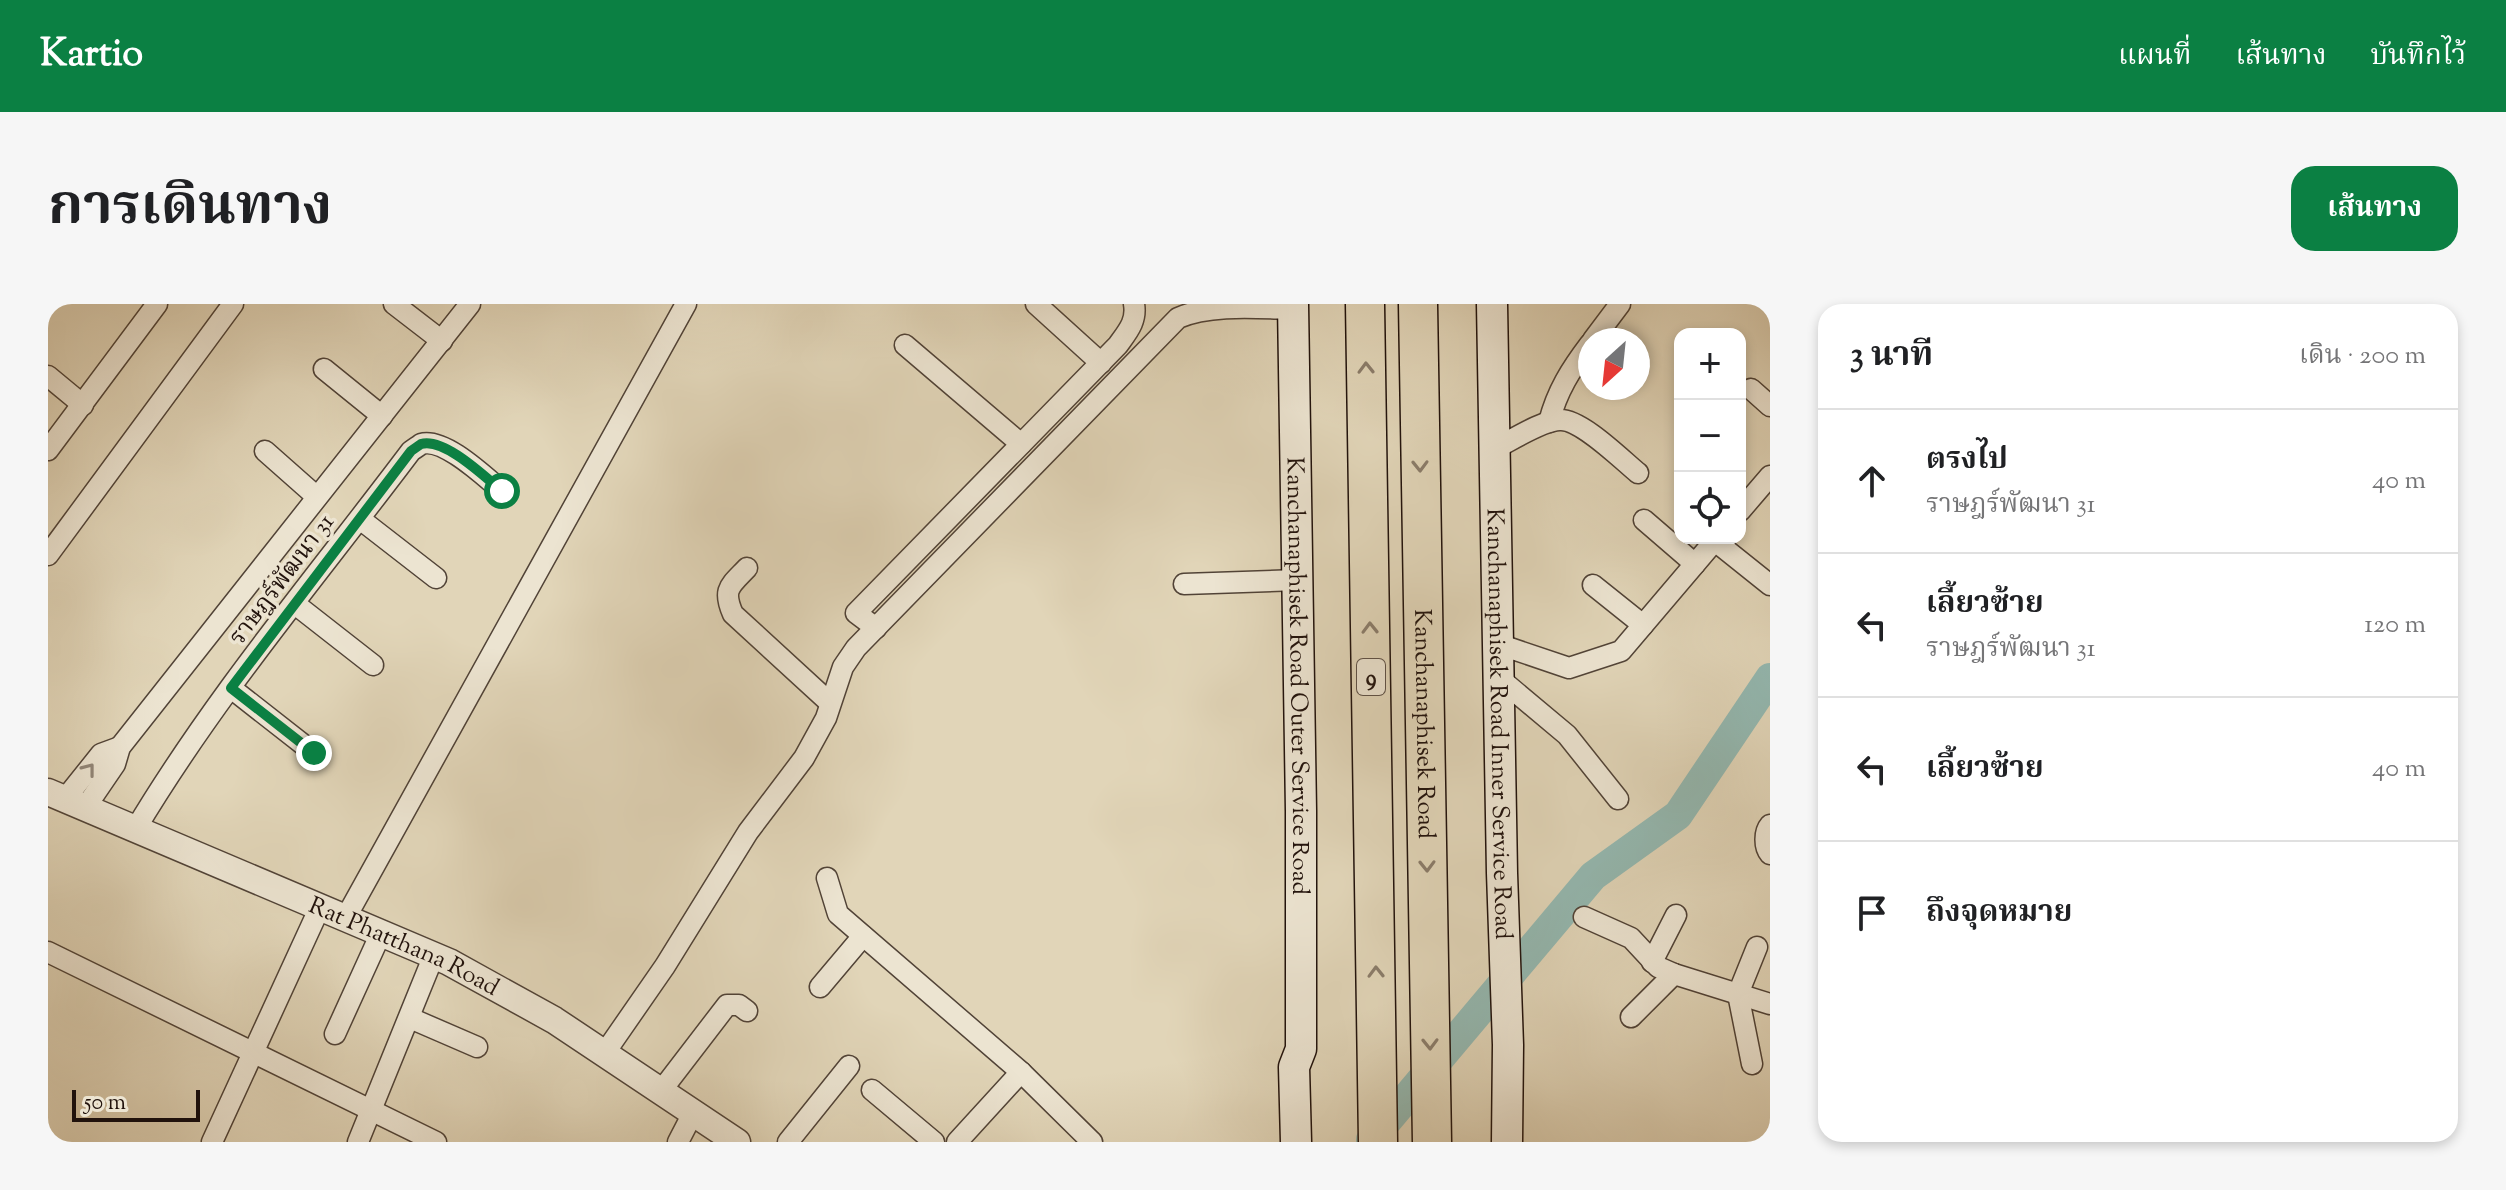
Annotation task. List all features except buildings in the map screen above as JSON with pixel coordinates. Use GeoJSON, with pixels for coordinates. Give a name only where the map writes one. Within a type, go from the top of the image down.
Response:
{"type":"FeatureCollection","features":[{"type":"Feature","properties":{"kind":"highway","name":"9"},"geometry":{"type":"LineString","coordinates":[[1365,304],[1378,1142]]}},
{"type":"Feature","properties":{"kind":"highway","name":"Kanchanaphisek Road"},"geometry":{"type":"LineString","coordinates":[[1418,304],[1432,1142]]}},
{"type":"Feature","properties":{"kind":"main road","name":"Kanchanaphisek Road Inner Service Road"},"geometry":{"type":"LineString","coordinates":[[1492,304],[1508,1045],[1507,1142]]}},
{"type":"Feature","properties":{"kind":"main road","name":"Kanchanaphisek Road Outer Service Road"},"geometry":{"type":"LineString","coordinates":[[1293,306],[1301,1049],[1311,1067],[1305,1136]]}},
{"type":"Feature","properties":{"kind":"street"},"geometry":{"type":"LineString","coordinates":[[48,555],[233,304]]}},
{"type":"Feature","properties":{"kind":"street"},"geometry":{"type":"LineString","coordinates":[[394,304],[442,341]]}},
{"type":"Feature","properties":{"kind":"street"},"geometry":{"type":"LineString","coordinates":[[61,801],[115,764],[120,747],[470,304]]}},
{"type":"Feature","properties":{"kind":"street"},"geometry":{"type":"LineString","coordinates":[[345,919],[686,304]]}},
{"type":"Feature","properties":{"kind":"street"},"geometry":{"type":"LineString","coordinates":[[1036,304],[1101,363]]}},
{"type":"Feature","properties":{"kind":"street"},"geometry":{"type":"LineString","coordinates":[[876,628],[856,613],[1101,363],[1131,327],[1134,304]]}},
{"type":"Feature","properties":{"kind":"street"},"geometry":{"type":"LineString","coordinates":[[1602,328],[1620,304]]}},
{"type":"Feature","properties":{"kind":"street"},"geometry":{"type":"LineString","coordinates":[[604,1054],[665,966],[748,832],[804,758],[826,718],[843,667],[856,648],[1178,318],[1191,309],[1206,306],[1293,306]]}},
{"type":"Feature","properties":{"kind":"street"},"geometry":{"type":"LineString","coordinates":[[48,450],[83,405],[148,307]]}},
{"type":"Feature","properties":{"kind":"street"},"geometry":{"type":"LineString","coordinates":[[905,345],[1021,444]]}},
{"type":"Feature","properties":{"kind":"street"},"geometry":{"type":"LineString","coordinates":[[1549,422],[1557,394],[1578,359]]}},
{"type":"Feature","properties":{"kind":"street"},"geometry":{"type":"LineString","coordinates":[[324,369],[382,416]]}},
{"type":"Feature","properties":{"kind":"street"},"geometry":{"type":"LineString","coordinates":[[48,376],[83,405]]}},
{"type":"Feature","properties":{"kind":"street"},"geometry":{"type":"LineString","coordinates":[[1751,389],[1770,406]]}},
{"type":"Feature","properties":{"kind":"street"},"geometry":{"type":"LineString","coordinates":[[1496,448],[1549,422],[1573,422],[1638,473]]}},
{"type":"Feature","properties":{"kind":"street","name":"ราษฎร์พัฒนา 31"},"geometry":{"type":"LineString","coordinates":[[135,830],[169,773],[411,451],[421,444],[446,447],[502,491]]}},
{"type":"Feature","properties":{"kind":"street"},"geometry":{"type":"LineString","coordinates":[[265,451],[317,497]]}},
{"type":"Feature","properties":{"kind":"street"},"geometry":{"type":"LineString","coordinates":[[1746,500],[1770,476]]}},
{"type":"Feature","properties":{"kind":"street"},"geometry":{"type":"LineString","coordinates":[[360,519],[436,578]]}},
{"type":"Feature","properties":{"kind":"street"},"geometry":{"type":"LineString","coordinates":[[1644,520],[1695,564]]}},
{"type":"Feature","properties":{"kind":"street"},"geometry":{"type":"LineString","coordinates":[[1498,644],[1569,668],[1621,651],[1712,544]]}},
{"type":"Feature","properties":{"kind":"street"},"geometry":{"type":"LineString","coordinates":[[1722,544],[1770,585]]}},
{"type":"Feature","properties":{"kind":"street"},"geometry":{"type":"LineString","coordinates":[[747,568],[727,593],[733,614],[830,703]]}},
{"type":"Feature","properties":{"kind":"street"},"geometry":{"type":"LineString","coordinates":[[1184,584],[1297,580]]}},
{"type":"Feature","properties":{"kind":"street"},"geometry":{"type":"LineString","coordinates":[[1593,585],[1643,625]]}},
{"type":"Feature","properties":{"kind":"street"},"geometry":{"type":"LineString","coordinates":[[295,604],[373,665]]}},
{"type":"Feature","properties":{"kind":"street"},"geometry":{"type":"LineString","coordinates":[[1499,678],[1567,735],[1618,799]]}},
{"type":"Feature","properties":{"kind":"street"},"geometry":{"type":"LineString","coordinates":[[231,688],[314,753]]}},
{"type":"Feature","properties":{"kind":"street","name":"Rat Phatthana Road"},"geometry":{"type":"LineString","coordinates":[[61,801],[434,955],[476,976],[554,1020],[737,1142]]}},
{"type":"Feature","properties":{"kind":"street"},"geometry":{"type":"LineString","coordinates":[[1770,825],[1766,843],[1770,854]]}},
{"type":"Feature","properties":{"kind":"street"},"geometry":{"type":"LineString","coordinates":[[827,878],[838,914],[1021,1072],[1092,1142]]}},
{"type":"Feature","properties":{"kind":"street"},"geometry":{"type":"LineString","coordinates":[[212,1142],[320,907]]}},
{"type":"Feature","properties":{"kind":"street"},"geometry":{"type":"LineString","coordinates":[[1652,962],[1676,915]]}},
{"type":"Feature","properties":{"kind":"street"},"geometry":{"type":"LineString","coordinates":[[1584,917],[1631,938],[1652,962],[1674,974],[1770,1004]]}},
{"type":"Feature","properties":{"kind":"street"},"geometry":{"type":"LineString","coordinates":[[335,1034],[381,933]]}},
{"type":"Feature","properties":{"kind":"street"},"geometry":{"type":"LineString","coordinates":[[820,987],[863,936]]}},
{"type":"Feature","properties":{"kind":"street"},"geometry":{"type":"LineString","coordinates":[[1752,1064],[1738,994],[1757,947]]}},
{"type":"Feature","properties":{"kind":"street"},"geometry":{"type":"LineString","coordinates":[[48,952],[436,1142]]}},
{"type":"Feature","properties":{"kind":"street"},"geometry":{"type":"LineString","coordinates":[[358,1142],[434,955]]}},
{"type":"Feature","properties":{"kind":"street"},"geometry":{"type":"LineString","coordinates":[[1631,1017],[1674,974]]}},
{"type":"Feature","properties":{"kind":"street"},"geometry":{"type":"LineString","coordinates":[[661,1091],[727,1005],[733,1003],[747,1011]]}},
{"type":"Feature","properties":{"kind":"street"},"geometry":{"type":"LineString","coordinates":[[410,1018],[477,1047]]}},
{"type":"Feature","properties":{"kind":"street"},"geometry":{"type":"LineString","coordinates":[[788,1142],[849,1066]]}},
{"type":"Feature","properties":{"kind":"street"},"geometry":{"type":"LineString","coordinates":[[957,1142],[1021,1072]]}},
{"type":"Feature","properties":{"kind":"street"},"geometry":{"type":"LineString","coordinates":[[872,1090],[934,1142]]}},
{"type":"Feature","properties":{"kind":"street"},"geometry":{"type":"LineString","coordinates":[[678,1142],[693,1113]]}},
{"type":"Feature","properties":{"kind":"waterway"},"geometry":{"type":"LineString","coordinates":[[1371,1140],[1593,876],[1678,815],[1770,678]]}},
{"type":"Feature","properties":{"kind":"route"},"geometry":{"type":"LineString","coordinates":[[314,753],[231,688],[411,451],[421,444],[446,447],[502,491]]}}]}
